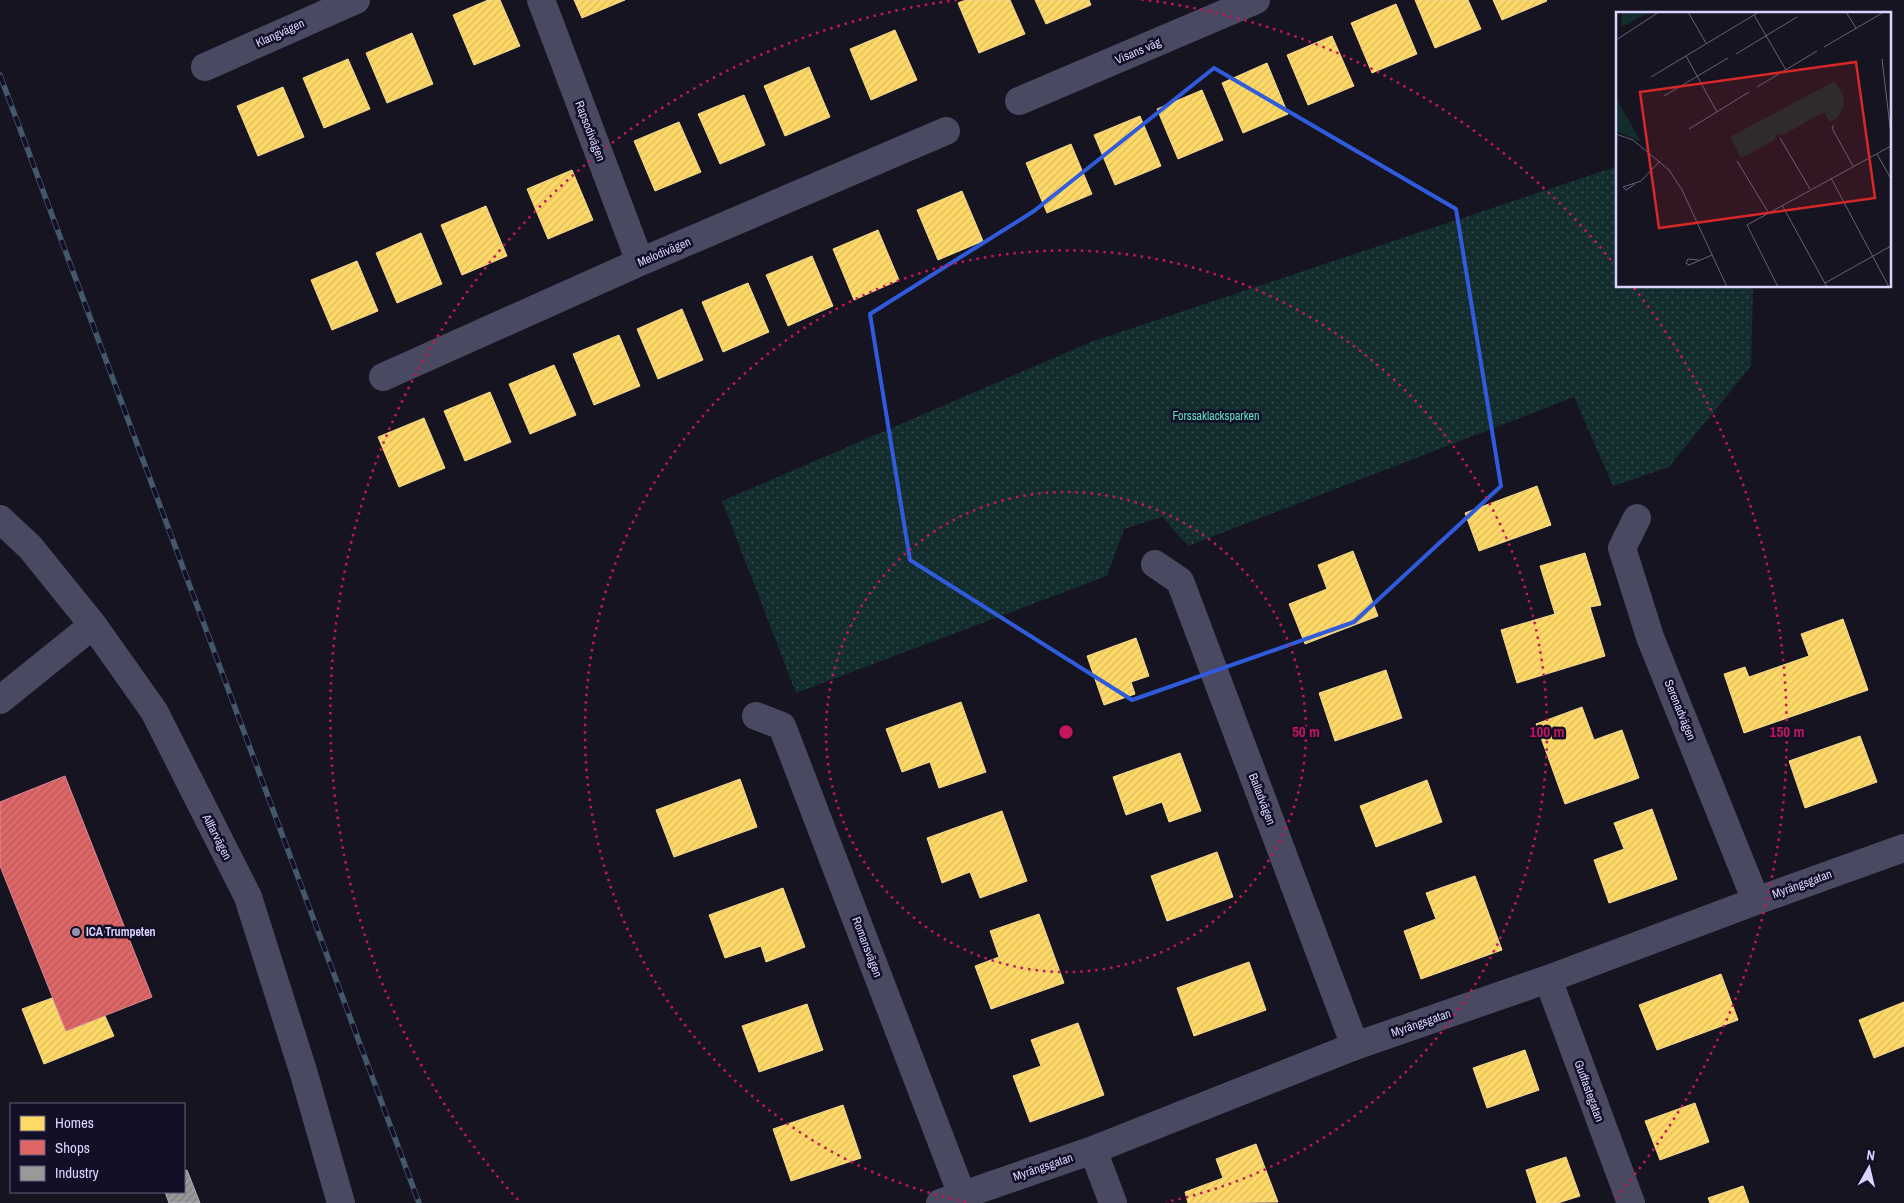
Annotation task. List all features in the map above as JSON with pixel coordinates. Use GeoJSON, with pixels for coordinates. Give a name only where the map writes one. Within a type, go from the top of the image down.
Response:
{"type":"FeatureCollection","features":[{"type":"Feature","properties":{"kind":"street","name":"Klangvägen"},"geometry":{"type":"LineString","coordinates":[[205,67],[356,0]]}},
{"type":"Feature","properties":{"kind":"street","name":"Rapsodivägen"},"geometry":{"type":"LineString","coordinates":[[541,0],[640,262]]}},
{"type":"Feature","properties":{"kind":"street","name":"Visans väg"},"geometry":{"type":"LineString","coordinates":[[1019,101],[1256,0]]}},
{"type":"Feature","properties":{"kind":"street","name":"Melodivägen"},"geometry":{"type":"LineString","coordinates":[[383,377],[640,262],[946,131]]}},
{"type":"Feature","properties":{"kind":"street","name":"Serenadvägen"},"geometry":{"type":"LineString","coordinates":[[1637,518],[1622,548],[1650,636],[1756,901]]}},
{"type":"Feature","properties":{"kind":"street","name":"Allfarvägen"},"geometry":{"type":"LineString","coordinates":[[0,519],[30,547],[93,625],[154,711],[248,897],[304,1074],[341,1203]]}},
{"type":"Feature","properties":{"kind":"street","name":"Balladvägen"},"geometry":{"type":"LineString","coordinates":[[1155,564],[1180,581],[1355,1046]]}},
{"type":"Feature","properties":{"kind":"street"},"geometry":{"type":"LineString","coordinates":[[0,700],[93,625]]}},
{"type":"Feature","properties":{"kind":"street","name":"Romansvägen"},"geometry":{"type":"LineString","coordinates":[[756,716],[782,726],[951,1199]]}},
{"type":"Feature","properties":{"kind":"street","name":"Myrängsgatan"},"geometry":{"type":"LineString","coordinates":[[951,1199],[1093,1150],[1355,1046],[1548,979],[1904,848]]}},
{"type":"Feature","properties":{"kind":"street","name":"Gudfastegatan"},"geometry":{"type":"LineString","coordinates":[[1548,979],[1631,1203]]}},
{"type":"Feature","properties":{"kind":"street"},"geometry":{"type":"LineString","coordinates":[[1093,1150],[1113,1203]]}},
{"type":"Feature","properties":{"kind":"highlighted area"},"geometry":{"type":"Polygon","coordinates":[[[1214,68],[1456,209],[1501,486],[1354,622],[1132,700],[910,560],[870,314],[1034,211],[1214,68]]]}},
{"type":"Feature","properties":{"kind":"green space","name":"Forssaklacksparken"},"geometry":{"type":"Polygon","coordinates":[[[1616,167],[1616,288],[1753,288],[1751,366],[1669,467],[1613,486],[1574,397],[1188,546],[1162,517],[1124,529],[1107,576],[796,693],[722,501],[1091,342],[1616,167]]]}},
{"type":"Feature","properties":{"kind":"building: Homes"},"geometry":{"type":"Polygon","coordinates":[[[488,0],[500,0],[520,46],[474,65],[453,15],[488,0]]]}},
{"type":"Feature","properties":{"kind":"building: Homes"},"geometry":{"type":"Polygon","coordinates":[[[574,0],[625,0],[582,18],[574,0]]]}},
{"type":"Feature","properties":{"kind":"building: Homes"},"geometry":{"type":"Polygon","coordinates":[[[965,0],[1010,0],[1025,34],[979,53],[958,3],[965,0]]]}},
{"type":"Feature","properties":{"kind":"building: Homes"},"geometry":{"type":"Polygon","coordinates":[[[1035,0],[1089,0],[1091,5],[1046,24],[1035,0]]]}},
{"type":"Feature","properties":{"kind":"building: Homes"},"geometry":{"type":"Polygon","coordinates":[[[1415,0],[1468,0],[1481,29],[1435,48],[1415,0]]]}},
{"type":"Feature","properties":{"kind":"building: Homes"},"geometry":{"type":"Polygon","coordinates":[[[1493,0],[1546,0],[1547,1],[1502,20],[1493,0]]]}},
{"type":"Feature","properties":{"kind":"building: Homes"},"geometry":{"type":"Polygon","coordinates":[[[1396,4],[1417,54],[1372,73],[1351,23],[1396,4]]]}},
{"type":"Feature","properties":{"kind":"building: Homes"},"geometry":{"type":"Polygon","coordinates":[[[895,30],[917,80],[871,100],[850,49],[895,30]]]}},
{"type":"Feature","properties":{"kind":"building: Homes"},"geometry":{"type":"Polygon","coordinates":[[[412,33],[433,84],[387,103],[366,53],[412,33]]]}},
{"type":"Feature","properties":{"kind":"building: Homes"},"geometry":{"type":"Polygon","coordinates":[[[1332,36],[1354,86],[1308,105],[1287,55],[1332,36]]]}},
{"type":"Feature","properties":{"kind":"building: Homes"},"geometry":{"type":"Polygon","coordinates":[[[348,59],[370,109],[324,128],[303,78],[348,59]]]}},
{"type":"Feature","properties":{"kind":"building: Homes"},"geometry":{"type":"Polygon","coordinates":[[[1267,63],[1288,114],[1243,133],[1222,83],[1267,63]]]}},
{"type":"Feature","properties":{"kind":"building: Homes"},"geometry":{"type":"Polygon","coordinates":[[[809,67],[830,117],[785,136],[764,86],[809,67]]]}},
{"type":"Feature","properties":{"kind":"building: Homes"},"geometry":{"type":"Polygon","coordinates":[[[283,87],[304,137],[258,156],[237,106],[283,87]]]}},
{"type":"Feature","properties":{"kind":"building: Homes"},"geometry":{"type":"Polygon","coordinates":[[[1202,90],[1223,140],[1178,159],[1157,109],[1202,90]]]}},
{"type":"Feature","properties":{"kind":"building: Homes"},"geometry":{"type":"Polygon","coordinates":[[[744,95],[765,145],[720,164],[698,114],[744,95]]]}},
{"type":"Feature","properties":{"kind":"building: Homes"},"geometry":{"type":"Polygon","coordinates":[[[1140,116],[1161,166],[1115,185],[1094,135],[1140,116]]]}},
{"type":"Feature","properties":{"kind":"building: Homes"},"geometry":{"type":"Polygon","coordinates":[[[679,122],[701,172],[655,191],[634,141],[679,122]]]}},
{"type":"Feature","properties":{"kind":"building: Homes"},"geometry":{"type":"Polygon","coordinates":[[[1071,144],[1092,194],[1047,213],[1026,163],[1071,144]]]}},
{"type":"Feature","properties":{"kind":"building: Homes"},"geometry":{"type":"Polygon","coordinates":[[[572,170],[593,220],[548,239],[527,189],[572,170]]]}},
{"type":"Feature","properties":{"kind":"building: Homes"},"geometry":{"type":"Polygon","coordinates":[[[962,191],[983,241],[938,260],[917,210],[962,191]]]}},
{"type":"Feature","properties":{"kind":"building: Homes"},"geometry":{"type":"Polygon","coordinates":[[[486,206],[507,256],[462,275],[441,225],[486,206]]]}},
{"type":"Feature","properties":{"kind":"building: Homes"},"geometry":{"type":"Polygon","coordinates":[[[878,230],[899,280],[854,300],[833,249],[878,230]]]}},
{"type":"Feature","properties":{"kind":"building: Homes"},"geometry":{"type":"Polygon","coordinates":[[[421,233],[442,284],[397,303],[376,253],[421,233]]]}},
{"type":"Feature","properties":{"kind":"building: Homes"},"geometry":{"type":"Polygon","coordinates":[[[812,256],[833,306],[788,326],[766,275],[812,256]]]}},
{"type":"Feature","properties":{"kind":"building: Homes"},"geometry":{"type":"Polygon","coordinates":[[[357,261],[378,311],[332,330],[311,280],[357,261]]]}},
{"type":"Feature","properties":{"kind":"building: Homes"},"geometry":{"type":"Polygon","coordinates":[[[748,283],[769,332],[723,352],[702,302],[748,283]]]}},
{"type":"Feature","properties":{"kind":"building: Homes"},"geometry":{"type":"Polygon","coordinates":[[[682,309],[703,360],[658,379],[637,329],[682,309]]]}},
{"type":"Feature","properties":{"kind":"building: Homes"},"geometry":{"type":"Polygon","coordinates":[[[619,335],[640,386],[594,405],[573,354],[619,335]]]}},
{"type":"Feature","properties":{"kind":"building: Homes"},"geometry":{"type":"Polygon","coordinates":[[[554,365],[576,415],[530,434],[509,384],[554,365]]]}},
{"type":"Feature","properties":{"kind":"building: Homes"},"geometry":{"type":"Polygon","coordinates":[[[490,392],[511,442],[465,461],[444,411],[490,392]]]}},
{"type":"Feature","properties":{"kind":"building: Homes"},"geometry":{"type":"Polygon","coordinates":[[[424,418],[445,468],[399,487],[378,437],[424,418]]]}},
{"type":"Feature","properties":{"kind":"building: Homes"},"geometry":{"type":"Polygon","coordinates":[[[1537,486],[1551,525],[1479,551],[1465,513],[1537,486]]]}},
{"type":"Feature","properties":{"kind":"building: Homes"},"geometry":{"type":"Polygon","coordinates":[[[1353,551],[1378,616],[1305,644],[1289,604],[1327,589],[1318,565],[1353,551]]]}},
{"type":"Feature","properties":{"kind":"building: Homes"},"geometry":{"type":"Polygon","coordinates":[[[1585,553],[1601,605],[1590,607],[1605,656],[1517,683],[1501,630],[1555,614],[1540,566],[1585,553]]]}},
{"type":"Feature","properties":{"kind":"building: Homes"},"geometry":{"type":"Polygon","coordinates":[[[1843,619],[1868,690],[1744,733],[1724,674],[1745,667],[1749,677],[1809,656],[1801,634],[1843,619]]]}},
{"type":"Feature","properties":{"kind":"building: Homes"},"geometry":{"type":"Polygon","coordinates":[[[1136,638],[1149,676],[1131,682],[1135,694],[1104,705],[1087,656],[1136,638]]]}},
{"type":"Feature","properties":{"kind":"building: Homes"},"geometry":{"type":"Polygon","coordinates":[[[1386,670],[1402,718],[1335,741],[1319,693],[1386,670]]]}},
{"type":"Feature","properties":{"kind":"building: Homes"},"geometry":{"type":"Polygon","coordinates":[[[961,702],[986,772],[939,788],[930,762],[902,772],[886,729],[961,702]]]}},
{"type":"Feature","properties":{"kind":"building: Homes"},"geometry":{"type":"Polygon","coordinates":[[[1582,707],[1594,740],[1622,730],[1639,778],[1565,804],[1536,724],[1582,707]]]}},
{"type":"Feature","properties":{"kind":"building: Homes"},"geometry":{"type":"Polygon","coordinates":[[[1860,736],[1877,782],[1805,808],[1789,761],[1860,736]]]}},
{"type":"Feature","properties":{"kind":"building: Homes"},"geometry":{"type":"Polygon","coordinates":[[[1180,753],[1201,811],[1169,822],[1162,802],[1126,815],[1113,777],[1180,753]]]}},
{"type":"Feature","properties":{"kind":"building: Homes"},"geometry":{"type":"Polygon","coordinates":[[[740,779],[757,827],[674,857],[656,810],[740,779]]]}},
{"type":"Feature","properties":{"kind":"building: Homes"},"geometry":{"type":"Polygon","coordinates":[[[1427,780],[1442,822],[1376,847],[1360,806],[1427,780]]]}},
{"type":"Feature","properties":{"kind":"building: Homes"},"geometry":{"type":"Polygon","coordinates":[[[1652,809],[1677,879],[1609,903],[1594,860],[1624,849],[1614,823],[1652,809]]]}},
{"type":"Feature","properties":{"kind":"building: Homes"},"geometry":{"type":"Polygon","coordinates":[[[1002,811],[1027,881],[980,898],[970,872],[942,883],[927,838],[1002,811]]]}},
{"type":"Feature","properties":{"kind":"building: Homes"},"geometry":{"type":"Polygon","coordinates":[[[1217,852],[1233,897],[1167,921],[1151,876],[1217,852]]]}},
{"type":"Feature","properties":{"kind":"building: Homes"},"geometry":{"type":"Polygon","coordinates":[[[1475,876],[1502,950],[1421,979],[1404,931],[1436,919],[1426,893],[1475,876]]]}},
{"type":"Feature","properties":{"kind":"building: Homes"},"geometry":{"type":"Polygon","coordinates":[[[783,888],[805,947],[766,962],[761,946],[725,958],[709,915],[783,888]]]}},
{"type":"Feature","properties":{"kind":"building: Homes"},"geometry":{"type":"Polygon","coordinates":[[[1039,914],[1064,983],[991,1009],[975,966],[999,957],[990,931],[1039,914]]]}},
{"type":"Feature","properties":{"kind":"building: Homes"},"geometry":{"type":"Polygon","coordinates":[[[1249,962],[1266,1010],[1194,1036],[1177,988],[1249,962]]]}},
{"type":"Feature","properties":{"kind":"building: Homes"},"geometry":{"type":"Polygon","coordinates":[[[1721,974],[1738,1020],[1657,1050],[1639,1005],[1721,974]]]}},
{"type":"Feature","properties":{"kind":"building: Homes"},"geometry":{"type":"Polygon","coordinates":[[[52,998],[66,1031],[105,1016],[114,1036],[44,1064],[22,1009],[52,998]]]}},
{"type":"Feature","properties":{"kind":"building: Homes"},"geometry":{"type":"Polygon","coordinates":[[[1904,1002],[1904,1046],[1874,1058],[1859,1020],[1904,1002]]]}},
{"type":"Feature","properties":{"kind":"building: Homes"},"geometry":{"type":"Polygon","coordinates":[[[807,1004],[823,1050],[759,1072],[742,1026],[807,1004]]]}},
{"type":"Feature","properties":{"kind":"building: Homes"},"geometry":{"type":"Polygon","coordinates":[[[1078,1023],[1104,1095],[1030,1122],[1013,1076],[1041,1066],[1031,1040],[1078,1023]]]}},
{"type":"Feature","properties":{"kind":"building: Homes"},"geometry":{"type":"Polygon","coordinates":[[[1525,1050],[1539,1090],[1487,1108],[1473,1068],[1525,1050]]]}},
{"type":"Feature","properties":{"kind":"building: Homes"},"geometry":{"type":"Polygon","coordinates":[[[1695,1103],[1709,1142],[1660,1160],[1645,1121],[1695,1103]]]}},
{"type":"Feature","properties":{"kind":"building: Homes"},"geometry":{"type":"Polygon","coordinates":[[[843,1105],[861,1158],[791,1181],[773,1129],[843,1105]]]}},
{"type":"Feature","properties":{"kind":"building: Homes"},"geometry":{"type":"Polygon","coordinates":[[[1256,1144],[1278,1202],[1188,1203],[1185,1192],[1223,1178],[1216,1159],[1256,1144]]]}},
{"type":"Feature","properties":{"kind":"building: Homes"},"geometry":{"type":"Polygon","coordinates":[[[1566,1157],[1580,1196],[1558,1203],[1537,1203],[1526,1170],[1566,1157]]]}},
{"type":"Feature","properties":{"kind":"building: Homes"},"geometry":{"type":"Polygon","coordinates":[[[1743,1186],[1749,1203],[1710,1203],[1708,1198],[1743,1186]]]}},
{"type":"Feature","properties":{"kind":"building: Shops","name":"ICA Trumpeten"},"geometry":{"type":"Polygon","coordinates":[[[65,776],[152,997],[66,1031],[0,866],[0,802],[65,776]]]}},
{"type":"Feature","properties":{"kind":"building: Industry"},"geometry":{"type":"Polygon","coordinates":[[[187,1170],[200,1203],[169,1203],[165,1193],[185,1193],[185,1171],[187,1170]]]}},
{"type":"Feature","properties":{"kind":"railway"},"geometry":{"type":"LineString","coordinates":[[0,75],[419,1203]]}},
{"type":"Feature","properties":{"kind":"place","name":"ICA Trumpeten"},"geometry":{"type":"Point","coordinates":[76,932]}}]}
